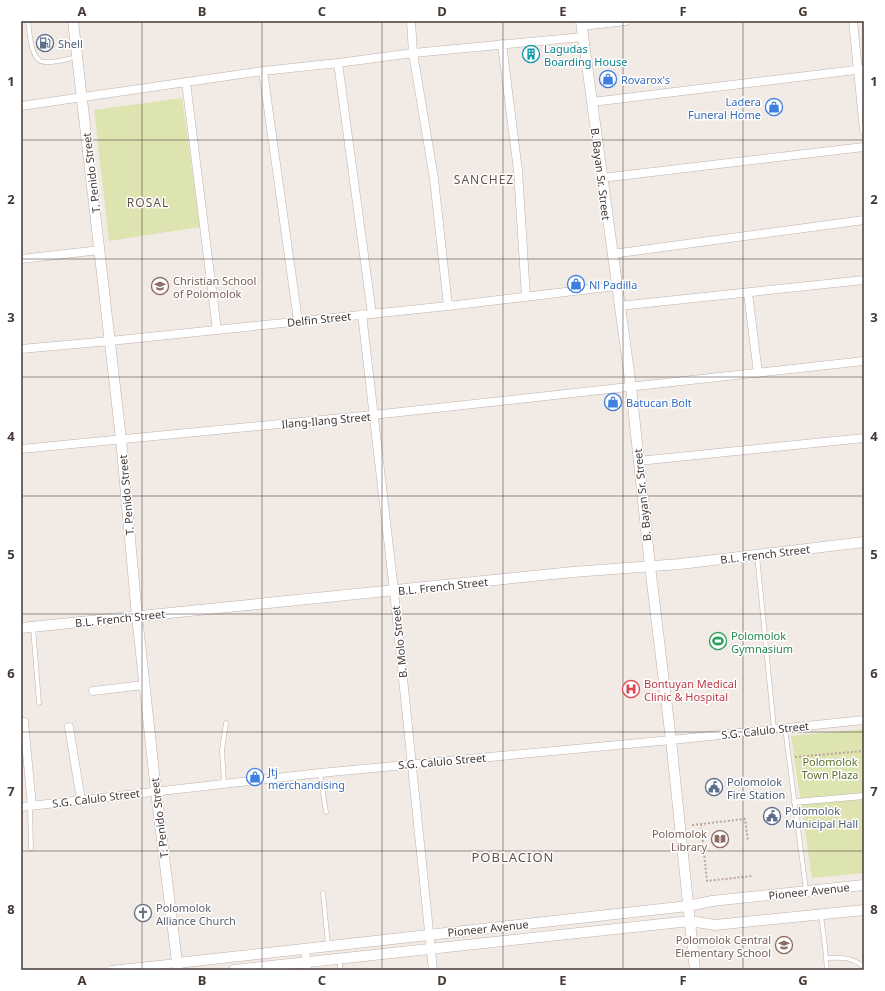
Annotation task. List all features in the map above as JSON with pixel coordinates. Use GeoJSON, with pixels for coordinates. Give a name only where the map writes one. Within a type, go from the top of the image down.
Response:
{"type":"FeatureCollection","features":[{"type":"Feature","properties":{"kind":"street","name":"T. Penido Street"},"geometry":{"type":"LineString","coordinates":[[73,21],[121,439],[144,685],[177,966]]}},
{"type":"Feature","properties":{"kind":"street"},"geometry":{"type":"LineString","coordinates":[[411,21],[413,53],[434,179],[448,306]]}},
{"type":"Feature","properties":{"kind":"street"},"geometry":{"type":"LineString","coordinates":[[21,106],[263,71],[502,44],[626,21]]}},
{"type":"Feature","properties":{"kind":"street"},"geometry":{"type":"LineString","coordinates":[[853,21],[861,70],[864,130]]}},
{"type":"Feature","properties":{"kind":"street","name":"B. Bayan Sr. Street"},"geometry":{"type":"LineString","coordinates":[[582,28],[616,286],[631,387],[638,461],[671,740],[695,970]]}},
{"type":"Feature","properties":{"kind":"street"},"geometry":{"type":"LineString","coordinates":[[502,44],[518,171],[526,297]]}},
{"type":"Feature","properties":{"kind":"street"},"geometry":{"type":"LineString","coordinates":[[338,63],[372,314]]}},
{"type":"Feature","properties":{"kind":"street"},"geometry":{"type":"LineString","coordinates":[[592,102],[861,70]]}},
{"type":"Feature","properties":{"kind":"street"},"geometry":{"type":"LineString","coordinates":[[263,71],[298,321]]}},
{"type":"Feature","properties":{"kind":"street"},"geometry":{"type":"LineString","coordinates":[[186,82],[217,330]]}},
{"type":"Feature","properties":{"kind":"street"},"geometry":{"type":"LineString","coordinates":[[602,178],[864,147]]}},
{"type":"Feature","properties":{"kind":"street"},"geometry":{"type":"LineString","coordinates":[[612,254],[864,220]]}},
{"type":"Feature","properties":{"kind":"street"},"geometry":{"type":"LineString","coordinates":[[21,259],[100,250]]}},
{"type":"Feature","properties":{"kind":"street"},"geometry":{"type":"LineString","coordinates":[[619,306],[864,280]]}},
{"type":"Feature","properties":{"kind":"street","name":"Delfin Street"},"geometry":{"type":"LineString","coordinates":[[21,349],[448,306],[616,286]]}},
{"type":"Feature","properties":{"kind":"street"},"geometry":{"type":"LineString","coordinates":[[748,293],[758,373]]}},
{"type":"Feature","properties":{"kind":"street","name":"B. Molo Street"},"geometry":{"type":"LineString","coordinates":[[362,314],[394,591],[433,970]]}},
{"type":"Feature","properties":{"kind":"street","name":"Ilang-Ilang Street"},"geometry":{"type":"LineString","coordinates":[[21,449],[373,415],[864,361]]}},
{"type":"Feature","properties":{"kind":"street"},"geometry":{"type":"LineString","coordinates":[[638,461],[864,438]]}},
{"type":"Feature","properties":{"kind":"street","name":"B.L. French Street"},"geometry":{"type":"LineString","coordinates":[[21,628],[565,573],[680,564],[864,542]]}},
{"type":"Feature","properties":{"kind":"street"},"geometry":{"type":"LineString","coordinates":[[93,691],[144,685]]}},
{"type":"Feature","properties":{"kind":"street","name":"S.G. Calulo Street"},"geometry":{"type":"LineString","coordinates":[[21,807],[412,763],[671,740],[864,720]]}},
{"type":"Feature","properties":{"kind":"street"},"geometry":{"type":"LineString","coordinates":[[24,722],[31,806]]}},
{"type":"Feature","properties":{"kind":"street"},"geometry":{"type":"LineString","coordinates":[[69,727],[81,800]]}},
{"type":"Feature","properties":{"kind":"street"},"geometry":{"type":"LineString","coordinates":[[794,802],[864,796]]}},
{"type":"Feature","properties":{"kind":"street","name":"Pioneer Avenue"},"geometry":{"type":"LineString","coordinates":[[111,970],[177,966],[305,948],[864,885]]}},
{"type":"Feature","properties":{"kind":"street","name":"Pioneer Avenue"},"geometry":{"type":"LineString","coordinates":[[234,970],[306,966],[340,958],[690,920],[715,924],[864,910]]}},
{"type":"Feature","properties":{"kind":"street"},"geometry":{"type":"LineString","coordinates":[[564,920],[566,934]]}},
{"type":"Feature","properties":{"kind":"street"},"geometry":{"type":"LineString","coordinates":[[305,948],[306,966]]}},
{"type":"Feature","properties":{"kind":"lane"},"geometry":{"type":"LineString","coordinates":[[28,21],[31,46],[37,59],[46,62],[77,57]]}},
{"type":"Feature","properties":{"kind":"lane"},"geometry":{"type":"LineString","coordinates":[[757,554],[774,729]]}},
{"type":"Feature","properties":{"kind":"lane"},"geometry":{"type":"LineString","coordinates":[[33,627],[39,702]]}},
{"type":"Feature","properties":{"kind":"lane"},"geometry":{"type":"LineString","coordinates":[[224,784],[222,750],[226,723]]}},
{"type":"Feature","properties":{"kind":"lane"},"geometry":{"type":"LineString","coordinates":[[785,728],[806,891]]}},
{"type":"Feature","properties":{"kind":"lane"},"geometry":{"type":"LineString","coordinates":[[320,773],[326,812]]}},
{"type":"Feature","properties":{"kind":"lane"},"geometry":{"type":"LineString","coordinates":[[31,806],[31,848]]}},
{"type":"Feature","properties":{"kind":"lane"},"geometry":{"type":"LineString","coordinates":[[323,894],[328,946]]}},
{"type":"Feature","properties":{"kind":"lane"},"geometry":{"type":"LineString","coordinates":[[820,914],[827,970]]}},
{"type":"Feature","properties":{"kind":"lane"},"geometry":{"type":"LineString","coordinates":[[826,958],[843,957],[859,963],[864,967]]}},
{"type":"Feature","properties":{"kind":"lane"},"geometry":{"type":"LineString","coordinates":[[340,958],[340,970]]}},
{"type":"Feature","properties":{"kind":"path"},"geometry":{"type":"LineString","coordinates":[[789,758],[864,751]]}},
{"type":"Feature","properties":{"kind":"path"},"geometry":{"type":"LineString","coordinates":[[692,825],[746,820],[748,841]]}},
{"type":"Feature","properties":{"kind":"path"},"geometry":{"type":"LineString","coordinates":[[701,824],[708,881],[752,876]]}},
{"type":"Feature","properties":{"kind":"green space"},"geometry":{"type":"Polygon","coordinates":[[[182,98],[200,227],[109,241],[94,110],[182,98]]]}},
{"type":"Feature","properties":{"kind":"green space","name":"Polomolok Town Plaza"},"geometry":{"type":"Polygon","coordinates":[[[864,729],[864,873],[812,878],[791,736],[864,729]]]}},
{"type":"Feature","properties":{"kind":"place","name":"Shell"},"geometry":{"type":"Point","coordinates":[45,43]}},
{"type":"Feature","properties":{"kind":"place","name":"Lagudas Boarding House"},"geometry":{"type":"Point","coordinates":[531,54]}},
{"type":"Feature","properties":{"kind":"place","name":"Rovarox's"},"geometry":{"type":"Point","coordinates":[608,79]}},
{"type":"Feature","properties":{"kind":"place","name":"Ladera Funeral Home"},"geometry":{"type":"Point","coordinates":[774,107]}},
{"type":"Feature","properties":{"kind":"place","name":"Nl Padilla"},"geometry":{"type":"Point","coordinates":[576,284]}},
{"type":"Feature","properties":{"kind":"place","name":"Christian School of Polomolok"},"geometry":{"type":"Point","coordinates":[160,286]}},
{"type":"Feature","properties":{"kind":"place","name":"Batucan Bolt"},"geometry":{"type":"Point","coordinates":[613,402]}},
{"type":"Feature","properties":{"kind":"place","name":"Polomolok Gymnasium"},"geometry":{"type":"Point","coordinates":[718,641]}},
{"type":"Feature","properties":{"kind":"place","name":"Bontuyan Medical Clinic & Hospital"},"geometry":{"type":"Point","coordinates":[631,689]}},
{"type":"Feature","properties":{"kind":"place","name":"Jtj merchandising"},"geometry":{"type":"Point","coordinates":[255,777]}},
{"type":"Feature","properties":{"kind":"place","name":"Polomolok Fire Station"},"geometry":{"type":"Point","coordinates":[714,787]}},
{"type":"Feature","properties":{"kind":"place","name":"Polomolok Municipal Hall"},"geometry":{"type":"Point","coordinates":[772,816]}},
{"type":"Feature","properties":{"kind":"place","name":"Polomolok Library"},"geometry":{"type":"Point","coordinates":[720,839]}},
{"type":"Feature","properties":{"kind":"place","name":"Polomolok Alliance Church"},"geometry":{"type":"Point","coordinates":[143,913]}},
{"type":"Feature","properties":{"kind":"place","name":"Polomolok Central Elementary School"},"geometry":{"type":"Point","coordinates":[784,945]}},
{"type":"Feature","properties":{"kind":"district","name":"SANCHEZ"},"geometry":{"type":"Point","coordinates":[484,179]}},
{"type":"Feature","properties":{"kind":"district","name":"ROSAL"},"geometry":{"type":"Point","coordinates":[148,202]}},
{"type":"Feature","properties":{"kind":"district","name":"POBLACION"},"geometry":{"type":"Point","coordinates":[513,857]}}]}
